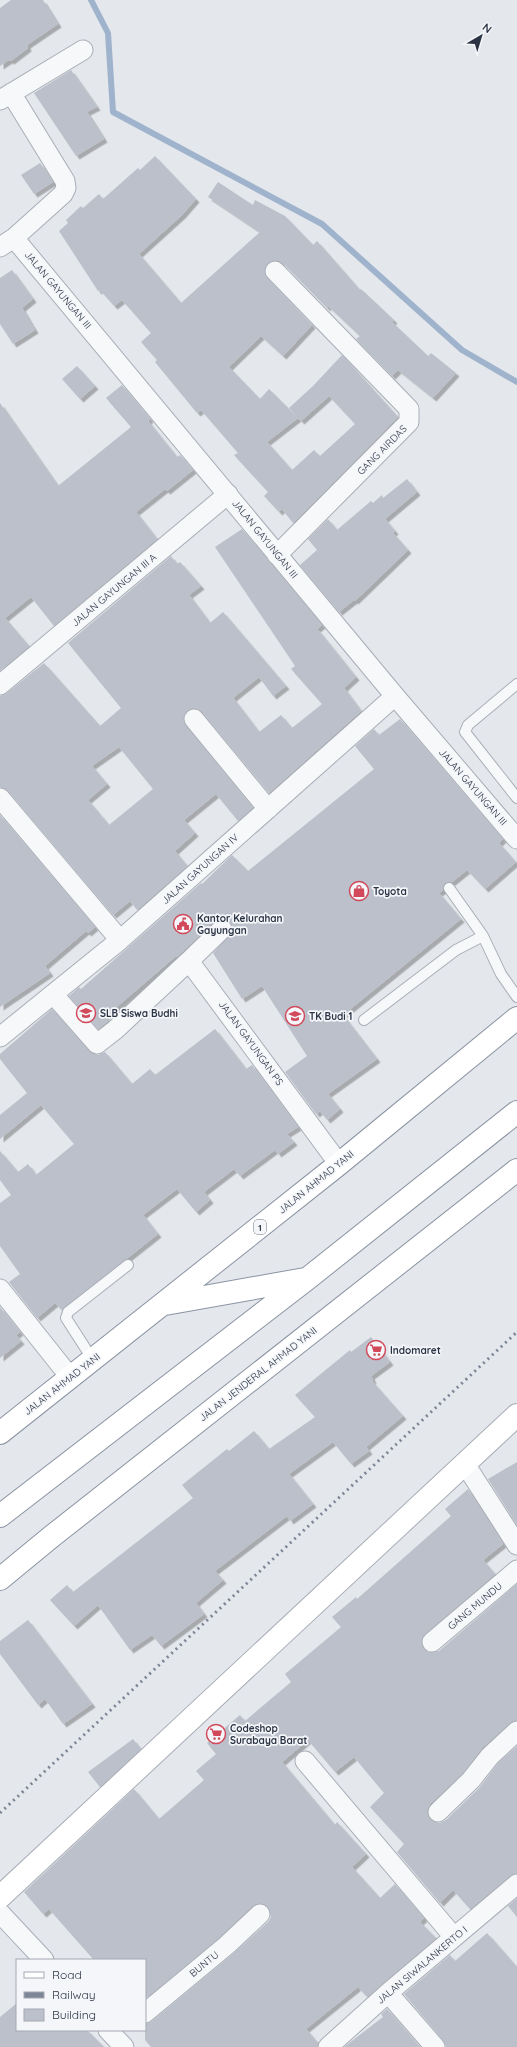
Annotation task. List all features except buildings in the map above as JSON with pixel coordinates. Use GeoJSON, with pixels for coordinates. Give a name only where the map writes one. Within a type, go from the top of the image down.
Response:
{"type":"FeatureCollection","features":[{"type":"Feature","properties":{"kind":"main road","name":"JALAN AHMAD YANI"},"geometry":{"type":"LineString","coordinates":[[0,1433],[339,1164],[517,1018]]}},
{"type":"Feature","properties":{"kind":"main road"},"geometry":{"type":"LineString","coordinates":[[0,1516],[307,1279],[517,1112]]}},
{"type":"Feature","properties":{"kind":"main road","name":"JALAN JENDERAL AHMAD YANI"},"geometry":{"type":"LineString","coordinates":[[0,1579],[51,1537],[517,1170]]}},
{"type":"Feature","properties":{"kind":"main road"},"geometry":{"type":"LineString","coordinates":[[162,1305],[307,1279]]}},
{"type":"Feature","properties":{"kind":"main road"},"geometry":{"type":"LineString","coordinates":[[0,1897],[517,1415]]}},
{"type":"Feature","properties":{"kind":"street"},"geometry":{"type":"LineString","coordinates":[[5,96],[83,50]]}},
{"type":"Feature","properties":{"kind":"street","name":"JALAN GAYUNGAN III"},"geometry":{"type":"LineString","coordinates":[[5,96],[65,181],[66,188],[63,194],[7,242],[228,494],[395,696],[517,839]]}},
{"type":"Feature","properties":{"kind":"street","name":"GANG AIRDAS"},"geometry":{"type":"LineString","coordinates":[[275,271],[409,408],[411,415],[409,422],[277,555]]}},
{"type":"Feature","properties":{"kind":"street","name":"JALAN GAYUNGAN III A"},"geometry":{"type":"LineString","coordinates":[[0,685],[228,494]]}},
{"type":"Feature","properties":{"kind":"street","name":"JALAN GAYUNGAN IV"},"geometry":{"type":"LineString","coordinates":[[0,1037],[120,940],[395,696]]}},
{"type":"Feature","properties":{"kind":"street"},"geometry":{"type":"LineString","coordinates":[[194,719],[268,809]]}},
{"type":"Feature","properties":{"kind":"street"},"geometry":{"type":"LineString","coordinates":[[0,798],[120,940]]}},
{"type":"Feature","properties":{"kind":"street"},"geometry":{"type":"LineString","coordinates":[[53,994],[97,1044],[115,1030],[222,929]]}},
{"type":"Feature","properties":{"kind":"street","name":"JALAN GAYUNGAN PS"},"geometry":{"type":"LineString","coordinates":[[189,961],[339,1164]]}},
{"type":"Feature","properties":{"kind":"street"},"geometry":{"type":"LineString","coordinates":[[0,1289],[70,1378]]}},
{"type":"Feature","properties":{"kind":"street"},"geometry":{"type":"LineString","coordinates":[[465,1464],[517,1545]]}},
{"type":"Feature","properties":{"kind":"street","name":"GANG MUNDU"},"geometry":{"type":"LineString","coordinates":[[432,1642],[517,1570]]}},
{"type":"Feature","properties":{"kind":"street"},"geometry":{"type":"LineString","coordinates":[[438,1812],[471,1780],[490,1756],[517,1731]]}},
{"type":"Feature","properties":{"kind":"street"},"geometry":{"type":"LineString","coordinates":[[305,1761],[454,1938]]}},
{"type":"Feature","properties":{"kind":"street","name":"JALAN SIWALANKERTO I"},"geometry":{"type":"LineString","coordinates":[[328,2047],[388,1992],[517,1884]]}},
{"type":"Feature","properties":{"kind":"street"},"geometry":{"type":"LineString","coordinates":[[0,1913],[43,1959]]}},
{"type":"Feature","properties":{"kind":"street","name":"BUNTU"},"geometry":{"type":"LineString","coordinates":[[146,2012],[227,1945],[260,1914]]}},
{"type":"Feature","properties":{"kind":"street"},"geometry":{"type":"LineString","coordinates":[[388,1992],[435,2047]]}},
{"type":"Feature","properties":{"kind":"lane"},"geometry":{"type":"LineString","coordinates":[[517,684],[468,725],[465,732],[517,798]]}},
{"type":"Feature","properties":{"kind":"lane"},"geometry":{"type":"LineString","coordinates":[[449,888],[483,936],[501,974],[517,997]]}},
{"type":"Feature","properties":{"kind":"lane"},"geometry":{"type":"LineString","coordinates":[[364,1020],[456,950],[483,936]]}},
{"type":"Feature","properties":{"kind":"lane"},"geometry":{"type":"LineString","coordinates":[[93,1360],[66,1318],[68,1312],[128,1265]]}},
{"type":"Feature","properties":{"kind":"waterway"},"geometry":{"type":"LineString","coordinates":[[91,0],[108,33],[113,112],[322,224],[462,350],[517,382]]}},
{"type":"Feature","properties":{"kind":"railway"},"geometry":{"type":"LineString","coordinates":[[0,1813],[517,1332]]}},
{"type":"Feature","properties":{"kind":"place","name":"Toyota"},"geometry":{"type":"Point","coordinates":[359,891]}},
{"type":"Feature","properties":{"kind":"place","name":"Kantor Kelurahan Gayungan"},"geometry":{"type":"Point","coordinates":[183,924]}},
{"type":"Feature","properties":{"kind":"place","name":"SLB Siswa Budhi"},"geometry":{"type":"Point","coordinates":[86,1013]}},
{"type":"Feature","properties":{"kind":"place","name":"TK Budi 1"},"geometry":{"type":"Point","coordinates":[295,1016]}},
{"type":"Feature","properties":{"kind":"place","name":"Indomaret"},"geometry":{"type":"Point","coordinates":[376,1350]}},
{"type":"Feature","properties":{"kind":"place","name":"Codeshop Surabaya Barat"},"geometry":{"type":"Point","coordinates":[216,1734]}}]}
